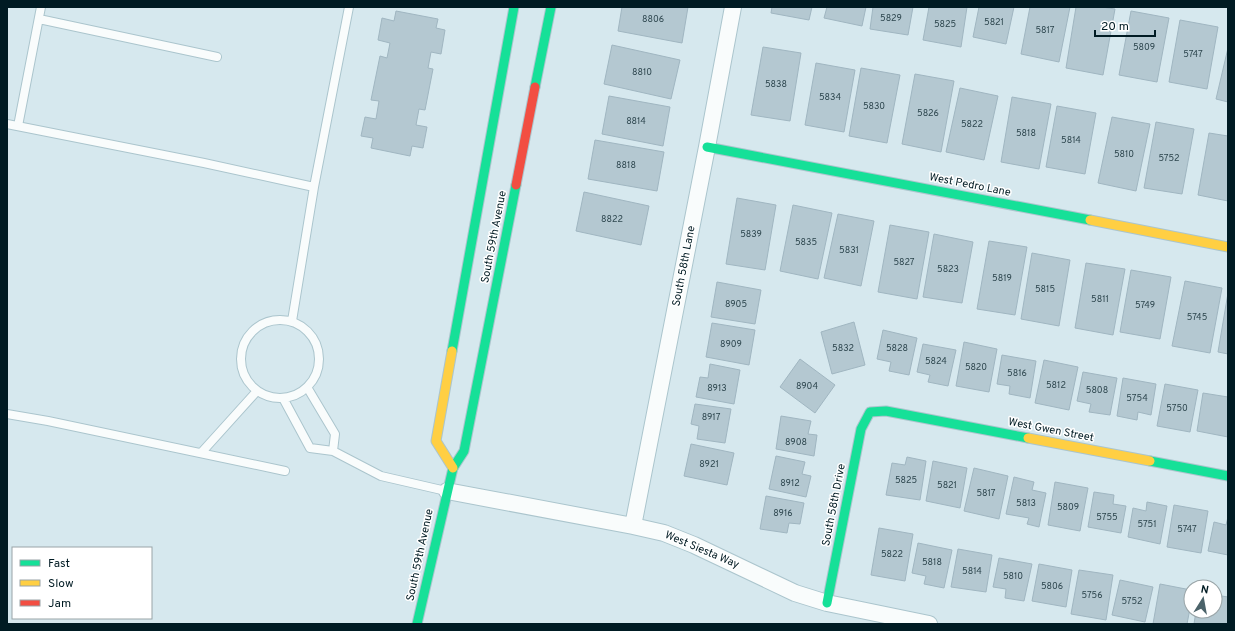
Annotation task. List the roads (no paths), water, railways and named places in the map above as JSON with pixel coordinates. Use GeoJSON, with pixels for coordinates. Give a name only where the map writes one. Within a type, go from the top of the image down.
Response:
{"type":"FeatureCollection","features":[{"type":"Feature","properties":{"kind":"main road","name":"South 59th Avenue"},"geometry":{"type":"LineString","coordinates":[[453,468],[436,441],[514,7]]}},
{"type":"Feature","properties":{"kind":"main road","name":"South 59th Avenue"},"geometry":{"type":"LineString","coordinates":[[418,624],[453,468],[464,451],[551,7]]}},
{"type":"Feature","properties":{"kind":"main road","name":"West Pedro Lane"},"geometry":{"type":"LineString","coordinates":[[707,146],[1228,248]]}},
{"type":"Feature","properties":{"kind":"main road","name":"West Gwen Street"},"geometry":{"type":"LineString","coordinates":[[870,412],[886,410],[1228,476]]}},
{"type":"Feature","properties":{"kind":"main road","name":"South 58th Drive"},"geometry":{"type":"LineString","coordinates":[[827,603],[861,429],[870,412]]}},
{"type":"Feature","properties":{"kind":"street","name":"South 58th Lane"},"geometry":{"type":"LineString","coordinates":[[633,526],[733,7]]}},
{"type":"Feature","properties":{"kind":"street","name":"West Siesta Way"},"geometry":{"type":"LineString","coordinates":[[447,491],[664,533],[694,545],[795,593],[827,603],[929,624]]}},
{"type":"Feature","properties":{"kind":"lane"},"geometry":{"type":"LineString","coordinates":[[18,126],[41,7]]}},
{"type":"Feature","properties":{"kind":"lane"},"geometry":{"type":"LineString","coordinates":[[292,321],[314,187],[349,7]]}},
{"type":"Feature","properties":{"kind":"lane"},"geometry":{"type":"LineString","coordinates":[[39,19],[217,57]]}},
{"type":"Feature","properties":{"kind":"lane"},"geometry":{"type":"LineString","coordinates":[[7,124],[204,163],[314,187]]}},
{"type":"Feature","properties":{"kind":"lane"},"geometry":{"type":"LineString","coordinates":[[280,319],[292,321],[303,327],[313,336],[318,349],[319,363],[316,376],[308,387],[296,395],[283,398],[269,397],[257,391],[248,382],[242,371],[240,359],[242,346],[247,335],[256,326],[267,320],[280,319]]}},
{"type":"Feature","properties":{"kind":"lane"},"geometry":{"type":"LineString","coordinates":[[308,387],[334,434],[333,451]]}},
{"type":"Feature","properties":{"kind":"lane"},"geometry":{"type":"LineString","coordinates":[[201,454],[257,391]]}},
{"type":"Feature","properties":{"kind":"lane"},"geometry":{"type":"LineString","coordinates":[[283,398],[310,448],[333,451],[381,476],[447,491]]}},
{"type":"Feature","properties":{"kind":"lane"},"geometry":{"type":"LineString","coordinates":[[7,414],[48,421],[285,471]]}}]}
